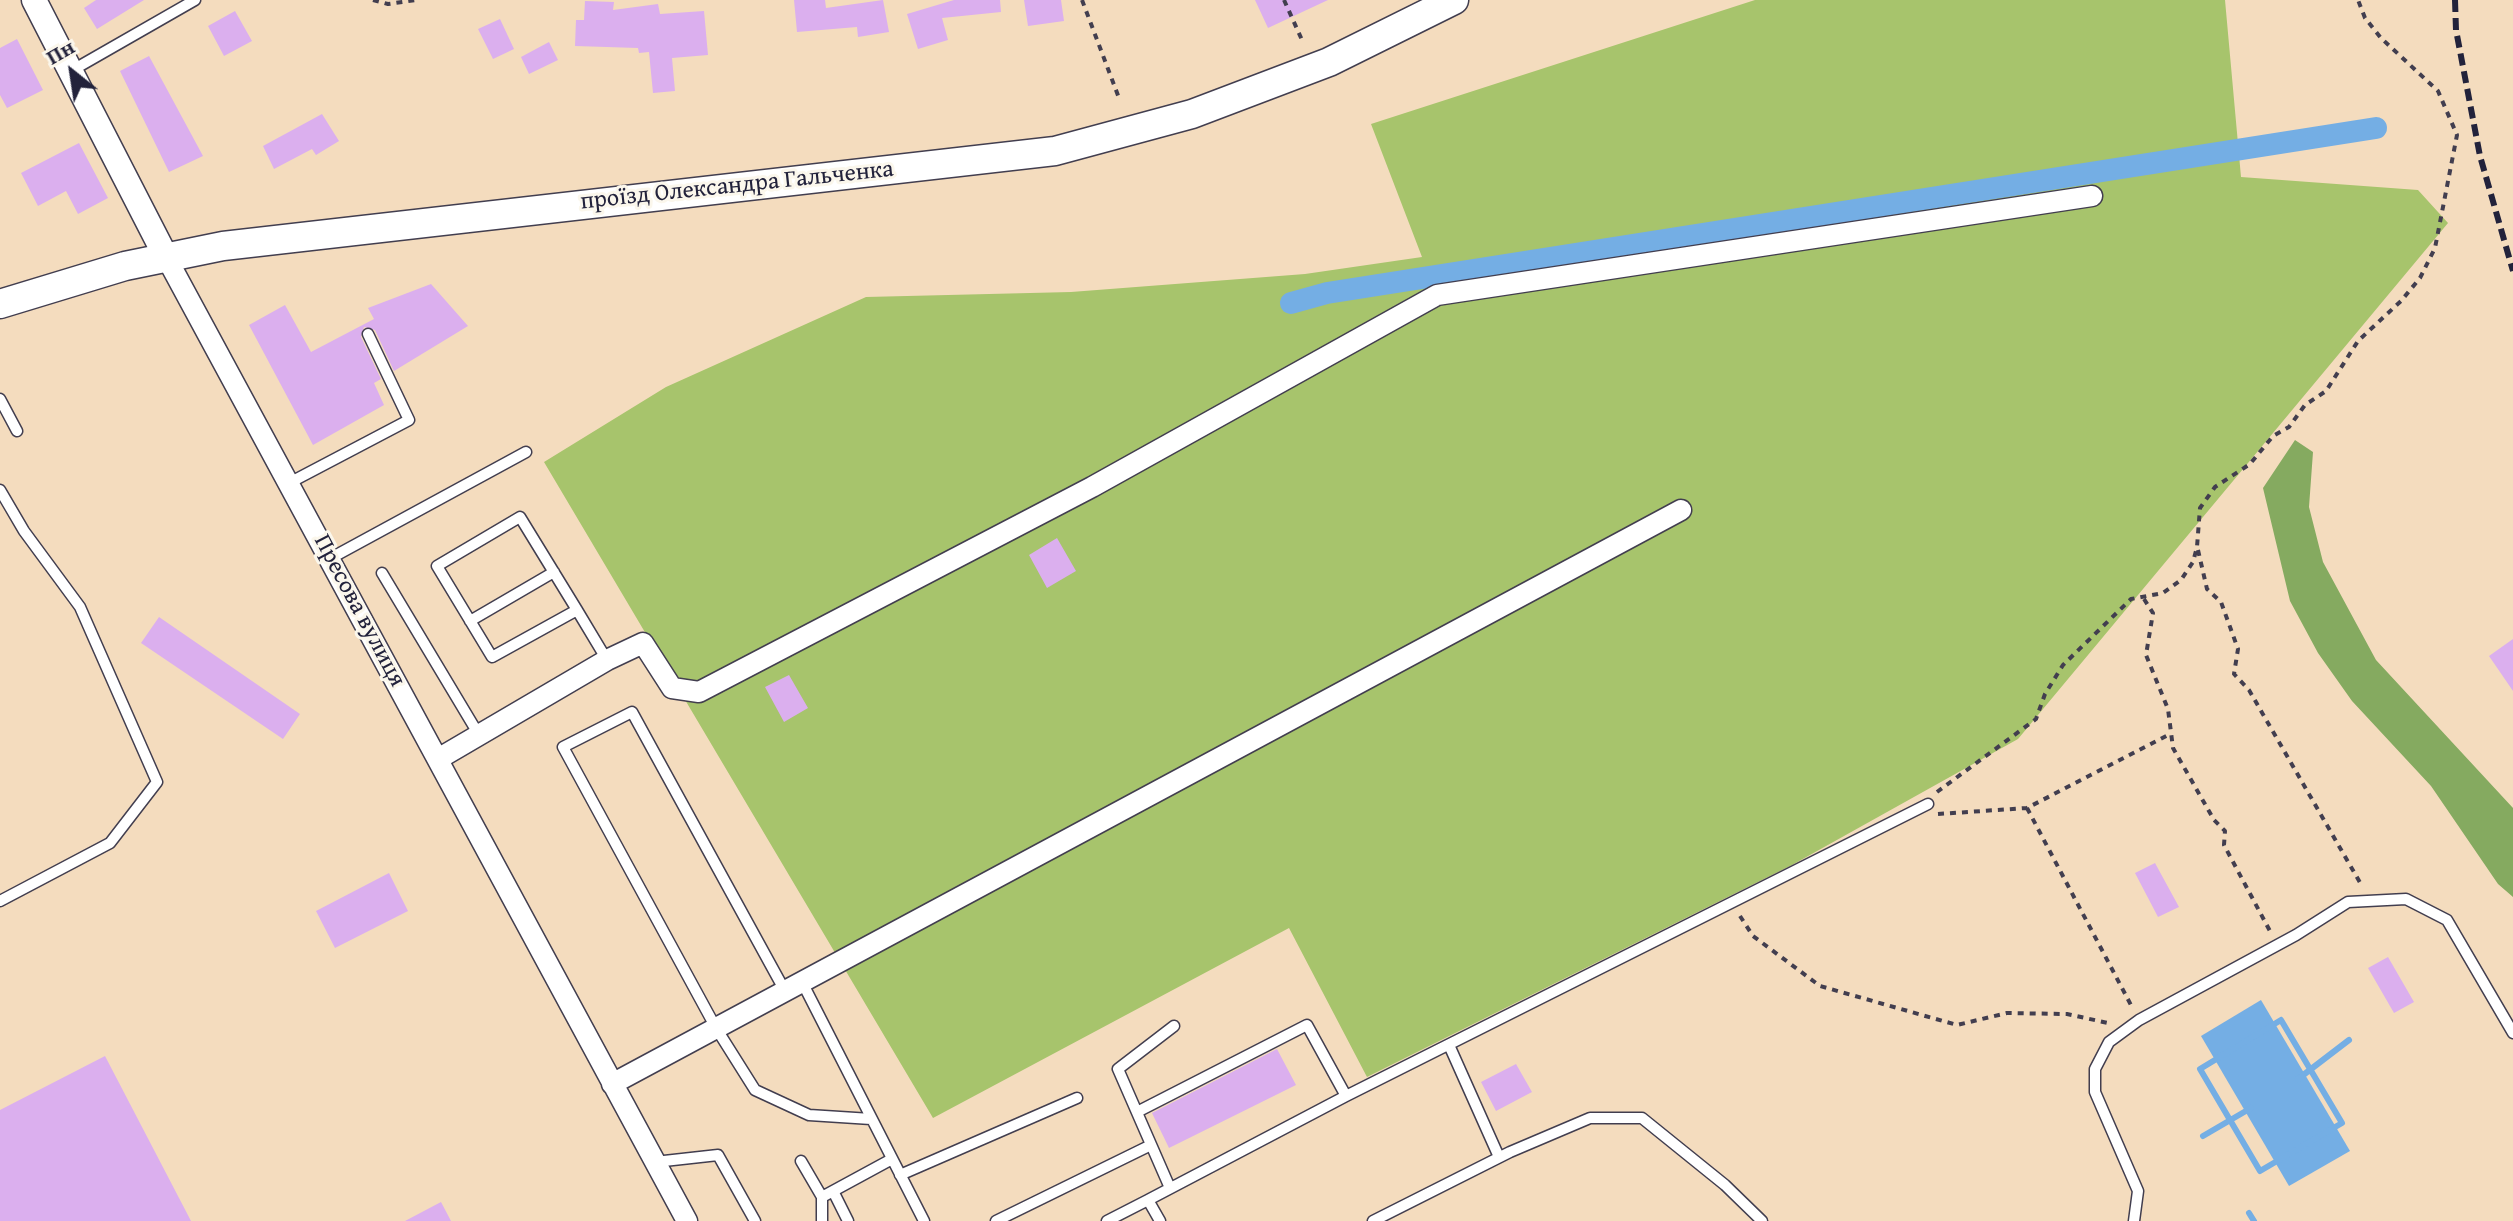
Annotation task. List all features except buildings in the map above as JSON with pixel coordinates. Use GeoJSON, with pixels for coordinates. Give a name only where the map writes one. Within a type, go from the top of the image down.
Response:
{"type":"FeatureCollection","features":[{"type":"Feature","properties":{"kind":"main road","name":"проїзд Олександра Гальченка"},"geometry":{"type":"LineString","coordinates":[[0,304],[83,277],[223,246],[1055,151],[1192,114],[1329,62],[1454,0]]}},
{"type":"Feature","properties":{"kind":"street","name":"Пресова вулиця"},"geometry":{"type":"LineString","coordinates":[[34,0],[166,257],[291,482],[687,1221]]}},
{"type":"Feature","properties":{"kind":"street"},"geometry":{"type":"LineString","coordinates":[[438,759],[607,660],[643,643],[672,688],[699,692],[1092,487],[1437,295],[2092,196]]}},
{"type":"Feature","properties":{"kind":"street"},"geometry":{"type":"LineString","coordinates":[[612,1084],[1681,510]]}},
{"type":"Feature","properties":{"kind":"lane"},"geometry":{"type":"LineString","coordinates":[[71,71],[195,0]]}},
{"type":"Feature","properties":{"kind":"lane"},"geometry":{"type":"LineString","coordinates":[[291,482],[409,420],[368,334]]}},
{"type":"Feature","properties":{"kind":"lane"},"geometry":{"type":"LineString","coordinates":[[0,399],[17,431]]}},
{"type":"Feature","properties":{"kind":"lane"},"geometry":{"type":"LineString","coordinates":[[331,558],[526,452]]}},
{"type":"Feature","properties":{"kind":"lane"},"geometry":{"type":"LineString","coordinates":[[0,490],[24,531],[80,607],[157,782],[110,843],[0,901]]}},
{"type":"Feature","properties":{"kind":"lane"},"geometry":{"type":"LineString","coordinates":[[577,610],[492,657],[437,566],[520,517],[554,572],[577,610],[607,660]]}},
{"type":"Feature","properties":{"kind":"lane"},"geometry":{"type":"LineString","coordinates":[[470,621],[554,572]]}},
{"type":"Feature","properties":{"kind":"lane"},"geometry":{"type":"LineString","coordinates":[[382,573],[479,735]]}},
{"type":"Feature","properties":{"kind":"lane"},"geometry":{"type":"LineString","coordinates":[[871,1119],[809,1115],[755,1090],[716,1028],[563,747],[632,712],[871,1119],[924,1221]]}},
{"type":"Feature","properties":{"kind":"lane"},"geometry":{"type":"LineString","coordinates":[[1107,1221],[1346,1096],[1928,804]]}},
{"type":"Feature","properties":{"kind":"lane"},"geometry":{"type":"LineString","coordinates":[[2134,1221],[2138,1191],[2109,1129],[2095,1081],[2095,1069],[2109,1042],[2139,1020],[2277,946],[2348,902],[2406,899],[2447,920],[2513,1033]]}},
{"type":"Feature","properties":{"kind":"lane"},"geometry":{"type":"LineString","coordinates":[[1137,1112],[1307,1025],[1346,1096]]}},
{"type":"Feature","properties":{"kind":"lane"},"geometry":{"type":"LineString","coordinates":[[1170,1188],[1118,1069],[1174,1026]]}},
{"type":"Feature","properties":{"kind":"lane"},"geometry":{"type":"LineString","coordinates":[[1449,1045],[1499,1157]]}},
{"type":"Feature","properties":{"kind":"lane"},"geometry":{"type":"LineString","coordinates":[[900,1175],[1077,1098]]}},
{"type":"Feature","properties":{"kind":"lane"},"geometry":{"type":"LineString","coordinates":[[1373,1221],[1499,1157],[1590,1118],[1642,1118],[1725,1185],[1762,1221]]}},
{"type":"Feature","properties":{"kind":"lane"},"geometry":{"type":"LineString","coordinates":[[996,1221],[1151,1145]]}},
{"type":"Feature","properties":{"kind":"lane"},"geometry":{"type":"LineString","coordinates":[[655,1162],[718,1155],[755,1221]]}},
{"type":"Feature","properties":{"kind":"lane"},"geometry":{"type":"LineString","coordinates":[[822,1197],[892,1159]]}},
{"type":"Feature","properties":{"kind":"lane"},"geometry":{"type":"LineString","coordinates":[[801,1161],[822,1197],[822,1221]]}},
{"type":"Feature","properties":{"kind":"lane"},"geometry":{"type":"LineString","coordinates":[[833,1191],[848,1221]]}},
{"type":"Feature","properties":{"kind":"lane"},"geometry":{"type":"LineString","coordinates":[[1148,1200],[1160,1221]]}},
{"type":"Feature","properties":{"kind":"path"},"geometry":{"type":"LineString","coordinates":[[373,0],[388,4],[416,0]]}},
{"type":"Feature","properties":{"kind":"path"},"geometry":{"type":"LineString","coordinates":[[1082,0],[1119,98]]}},
{"type":"Feature","properties":{"kind":"path"},"geometry":{"type":"LineString","coordinates":[[1284,0],[1302,40]]}},
{"type":"Feature","properties":{"kind":"path"},"geometry":{"type":"LineString","coordinates":[[2358,0],[2365,18],[2381,38],[2438,91],[2454,123],[2457,135],[2435,248],[2420,278],[2401,301],[2358,341],[2326,391],[2305,405],[2289,427],[2273,436],[2250,464],[2215,487],[2197,516],[2197,547],[2207,589],[2221,602],[2238,649],[2234,674],[2249,690],[2371,901]]}},
{"type":"Feature","properties":{"kind":"path"},"geometry":{"type":"LineString","coordinates":[[1928,804],[1941,788],[2036,719],[2045,694],[2063,665],[2131,599],[2163,593],[2181,580],[2193,562],[2197,547]]}},
{"type":"Feature","properties":{"kind":"path"},"geometry":{"type":"LineString","coordinates":[[2142,598],[2153,613],[2146,655],[2168,709],[2173,748],[2214,820],[2225,831],[2224,845],[2277,946]]}},
{"type":"Feature","properties":{"kind":"path"},"geometry":{"type":"LineString","coordinates":[[1903,816],[2027,808],[2170,734]]}},
{"type":"Feature","properties":{"kind":"path"},"geometry":{"type":"LineString","coordinates":[[2027,808],[2139,1020]]}},
{"type":"Feature","properties":{"kind":"path"},"geometry":{"type":"LineString","coordinates":[[1732,904],[1753,936],[1820,986],[1957,1025],[2007,1013],[2067,1014],[2129,1027]]}},
{"type":"Feature","properties":{"kind":"green space"},"geometry":{"type":"Polygon","coordinates":[[[1755,0],[2225,0],[2241,177],[2418,190],[2448,223],[2018,739],[1792,865],[1367,1077],[1289,928],[933,1118],[544,462],[666,387],[866,297],[1071,292],[1305,274],[1422,257],[1371,124],[1755,0]]]}},
{"type":"Feature","properties":{"kind":"green space"},"geometry":{"type":"Polygon","coordinates":[[[2295,440],[2313,452],[2309,507],[2323,562],[2376,660],[2513,808],[2513,897],[2498,884],[2431,786],[2352,701],[2318,653],[2290,601],[2263,488],[2295,440]]]}},
{"type":"Feature","properties":{"kind":"water"},"geometry":{"type":"Polygon","coordinates":[[[2261,1000],[2350,1151],[2289,1186],[2201,1036],[2261,1000]]]}},
{"type":"Feature","properties":{"kind":"waterway"},"geometry":{"type":"LineString","coordinates":[[1291,303],[1327,293],[2376,128]]}},
{"type":"Feature","properties":{"kind":"waterway"},"geometry":{"type":"LineString","coordinates":[[2281,1020],[2342,1123],[2260,1171],[2200,1069],[2281,1020]]}},
{"type":"Feature","properties":{"kind":"waterway"},"geometry":{"type":"LineString","coordinates":[[2298,1079],[2349,1040]]}},
{"type":"Feature","properties":{"kind":"waterway"},"geometry":{"type":"LineString","coordinates":[[2203,1136],[2251,1108]]}},
{"type":"Feature","properties":{"kind":"waterway"},"geometry":{"type":"LineString","coordinates":[[2249,1213],[2254,1221]]}},
{"type":"Feature","properties":{"kind":"railway"},"geometry":{"type":"LineString","coordinates":[[2455,0],[2456,30],[2480,156],[2513,271]]}}]}
